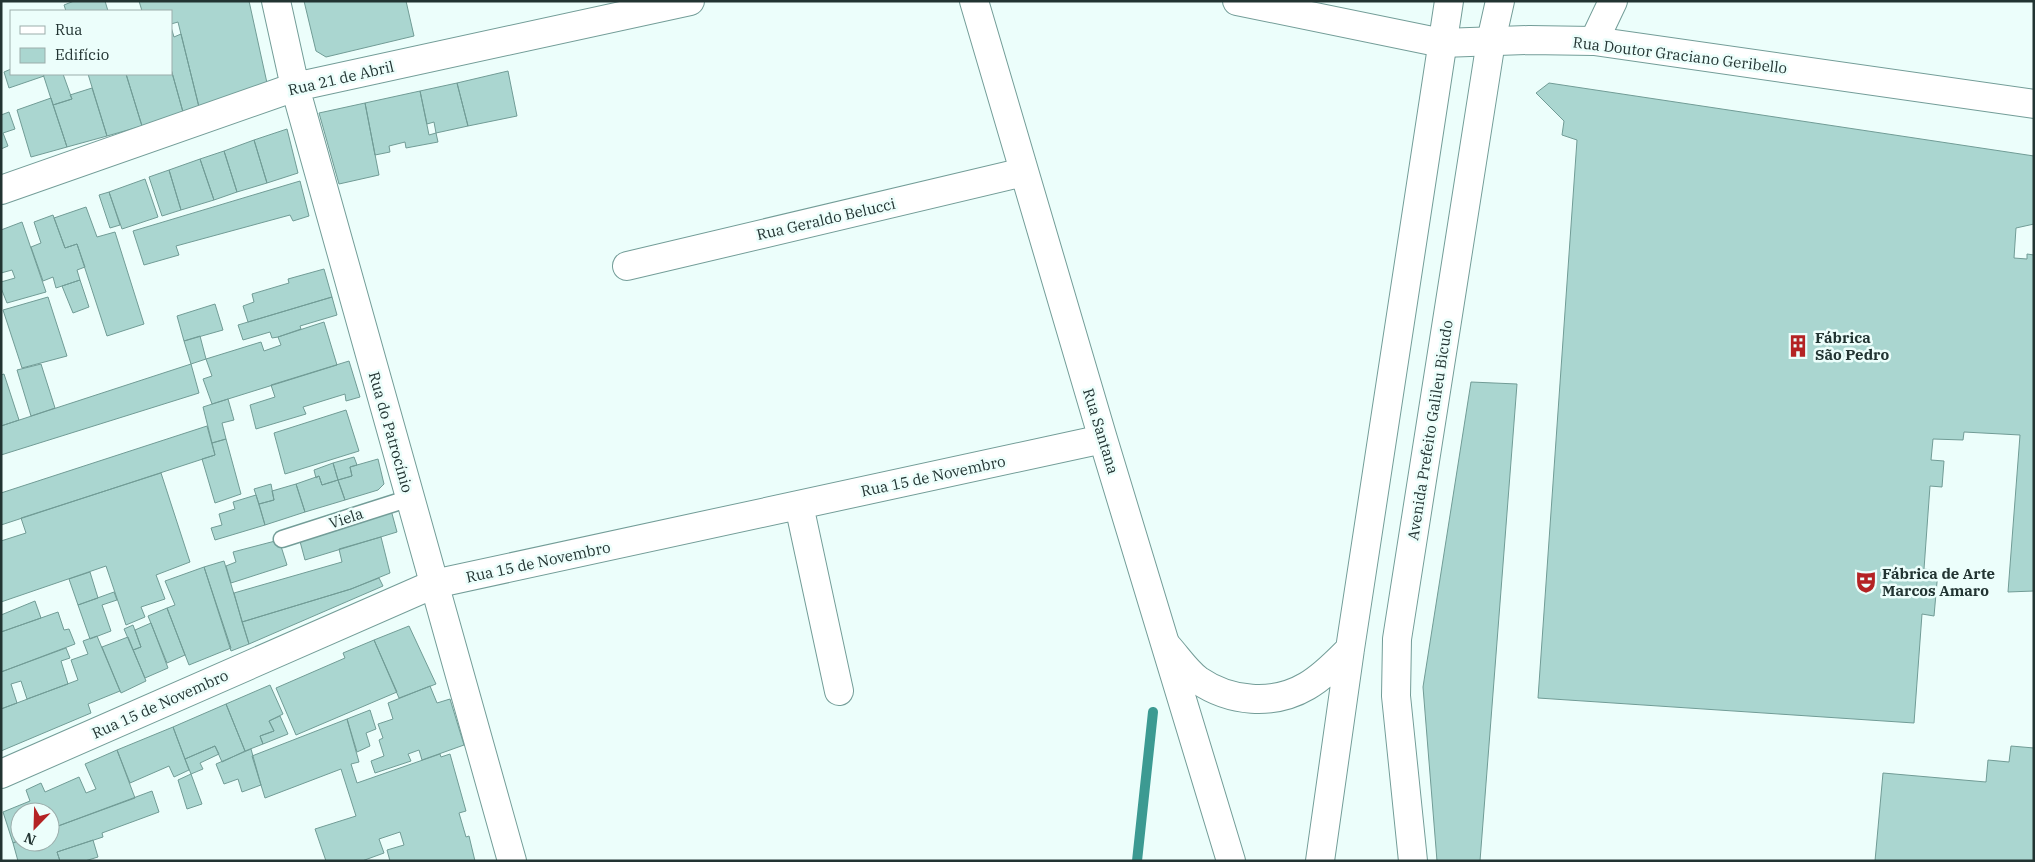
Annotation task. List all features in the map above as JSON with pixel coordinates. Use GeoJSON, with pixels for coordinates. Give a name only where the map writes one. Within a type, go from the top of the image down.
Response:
{"type":"FeatureCollection","features":[{"type":"Feature","properties":{"kind":"street","name":"Rua do Patrocínio"},"geometry":{"type":"LineString","coordinates":[[276,1],[295,87],[512,861]]}},
{"type":"Feature","properties":{"kind":"street","name":"Rua 21 de Abril"},"geometry":{"type":"LineString","coordinates":[[1,190],[295,87],[690,1]]}},
{"type":"Feature","properties":{"kind":"street","name":"Rua Santana"},"geometry":{"type":"LineString","coordinates":[[974,1],[1103,439],[1231,861]]}},
{"type":"Feature","properties":{"kind":"street","name":"Rua Doutor Graciano Geribello"},"geometry":{"type":"LineString","coordinates":[[1238,1],[1442,43],[1529,40],[1594,41],[2034,104]]}},
{"type":"Feature","properties":{"kind":"street"},"geometry":{"type":"LineString","coordinates":[[1320,861],[1350,649],[1449,1]]}},
{"type":"Feature","properties":{"kind":"street","name":"Avenida Prefeito Galileu Bicudo"},"geometry":{"type":"LineString","coordinates":[[1413,861],[1396,696],[1397,639],[1491,41],[1500,1]]}},
{"type":"Feature","properties":{"kind":"street"},"geometry":{"type":"LineString","coordinates":[[1594,41],[1613,1]]}},
{"type":"Feature","properties":{"kind":"street","name":"Rua Geraldo Belucci"},"geometry":{"type":"LineString","coordinates":[[627,266],[1024,172]]}},
{"type":"Feature","properties":{"kind":"street","name":"Rua 15 de Novembro"},"geometry":{"type":"LineString","coordinates":[[1,774],[434,584],[1103,439]]}},
{"type":"Feature","properties":{"kind":"street"},"geometry":{"type":"LineString","coordinates":[[799,505],[839,691]]}},
{"type":"Feature","properties":{"kind":"street"},"geometry":{"type":"LineString","coordinates":[[1167,646],[1199,680],[1223,692],[1241,698],[1264,700],[1286,696],[1307,686],[1328,670],[1350,649]]}},
{"type":"Feature","properties":{"kind":"lane","name":"Viela"},"geometry":{"type":"LineString","coordinates":[[282,538],[410,498]]}},
{"type":"Feature","properties":{"kind":"building"},"geometry":{"type":"Polygon","coordinates":[[[74,1],[105,1],[108,10],[66,10],[64,5],[74,1]]]}},
{"type":"Feature","properties":{"kind":"building"},"geometry":{"type":"Polygon","coordinates":[[[139,1],[249,1],[267,83],[199,107],[178,22],[172,24],[172,10],[142,10],[139,1]]]}},
{"type":"Feature","properties":{"kind":"building"},"geometry":{"type":"Polygon","coordinates":[[[304,1],[406,1],[414,36],[326,57],[316,51],[304,1]]]}},
{"type":"Feature","properties":{"kind":"building"},"geometry":{"type":"Polygon","coordinates":[[[172,30],[174,37],[181,34],[199,107],[183,112],[172,73],[172,30]]]}},
{"type":"Feature","properties":{"kind":"building"},"geometry":{"type":"Polygon","coordinates":[[[10,69],[10,75],[44,76],[9,88],[4,72],[10,69]]]}},
{"type":"Feature","properties":{"kind":"building"},"geometry":{"type":"Polygon","coordinates":[[[508,71],[517,116],[468,126],[457,83],[508,71]]]}},
{"type":"Feature","properties":{"kind":"building"},"geometry":{"type":"Polygon","coordinates":[[[172,73],[183,112],[142,126],[126,75],[172,75],[172,73]]]}},
{"type":"Feature","properties":{"kind":"building"},"geometry":{"type":"Polygon","coordinates":[[[43,75],[63,75],[72,99],[53,105],[43,75]]]}},
{"type":"Feature","properties":{"kind":"building"},"geometry":{"type":"Polygon","coordinates":[[[88,75],[126,75],[142,126],[107,136],[88,75]]]}},
{"type":"Feature","properties":{"kind":"building"},"geometry":{"type":"Polygon","coordinates":[[[457,83],[468,126],[436,133],[434,122],[427,124],[420,91],[457,83]]]}},
{"type":"Feature","properties":{"kind":"building","name":"Fábrica São Pedro"},"geometry":{"type":"Polygon","coordinates":[[[1549,83],[2034,156],[2034,224],[2016,228],[2014,258],[2027,259],[2027,254],[2034,255],[2034,591],[2008,592],[2020,435],[1964,432],[1963,440],[1933,439],[1931,460],[1944,461],[1942,487],[1930,486],[1924,569],[1938,571],[1934,616],[1922,614],[1914,723],[1538,698],[1577,140],[1562,135],[1564,121],[1536,93],[1549,83]]]}},
{"type":"Feature","properties":{"kind":"building"},"geometry":{"type":"Polygon","coordinates":[[[92,88],[107,136],[67,147],[53,105],[72,99],[70,95],[92,88]]]}},
{"type":"Feature","properties":{"kind":"building"},"geometry":{"type":"Polygon","coordinates":[[[420,91],[429,135],[436,133],[438,142],[406,148],[405,142],[389,146],[390,152],[375,155],[365,103],[420,91]]]}},
{"type":"Feature","properties":{"kind":"building"},"geometry":{"type":"Polygon","coordinates":[[[51,98],[67,147],[31,157],[17,110],[51,98]]]}},
{"type":"Feature","properties":{"kind":"building"},"geometry":{"type":"Polygon","coordinates":[[[365,103],[379,175],[339,184],[319,113],[365,103]]]}},
{"type":"Feature","properties":{"kind":"building"},"geometry":{"type":"Polygon","coordinates":[[[9,112],[15,129],[3,133],[8,146],[1,149],[1,115],[9,112]]]}},
{"type":"Feature","properties":{"kind":"building"},"geometry":{"type":"Polygon","coordinates":[[[287,129],[298,173],[267,183],[254,140],[287,129]]]}},
{"type":"Feature","properties":{"kind":"building"},"geometry":{"type":"Polygon","coordinates":[[[254,140],[267,183],[237,192],[224,151],[254,140]]]}},
{"type":"Feature","properties":{"kind":"building"},"geometry":{"type":"Polygon","coordinates":[[[224,151],[237,192],[214,200],[200,159],[224,151]]]}},
{"type":"Feature","properties":{"kind":"building"},"geometry":{"type":"Polygon","coordinates":[[[200,159],[214,200],[181,210],[169,170],[200,159]]]}},
{"type":"Feature","properties":{"kind":"building"},"geometry":{"type":"Polygon","coordinates":[[[169,170],[181,210],[162,216],[149,177],[169,170]]]}},
{"type":"Feature","properties":{"kind":"building"},"geometry":{"type":"Polygon","coordinates":[[[145,179],[158,217],[122,229],[109,192],[145,179]]]}},
{"type":"Feature","properties":{"kind":"building"},"geometry":{"type":"Polygon","coordinates":[[[300,181],[309,216],[293,221],[290,215],[176,246],[179,255],[144,265],[133,231],[300,181]]]}},
{"type":"Feature","properties":{"kind":"building"},"geometry":{"type":"Polygon","coordinates":[[[109,192],[120,225],[110,228],[99,195],[109,192]]]}},
{"type":"Feature","properties":{"kind":"building"},"geometry":{"type":"Polygon","coordinates":[[[86,207],[97,237],[115,232],[144,324],[107,336],[77,244],[65,248],[54,218],[86,207]]]}},
{"type":"Feature","properties":{"kind":"building"},"geometry":{"type":"Polygon","coordinates":[[[53,215],[65,248],[77,244],[85,267],[77,270],[80,280],[56,288],[53,277],[43,281],[31,247],[41,243],[34,222],[53,215]]]}},
{"type":"Feature","properties":{"kind":"building"},"geometry":{"type":"Polygon","coordinates":[[[22,222],[46,292],[7,303],[1,288],[1,282],[15,278],[12,270],[1,273],[1,230],[22,222]]]}},
{"type":"Feature","properties":{"kind":"building"},"geometry":{"type":"Polygon","coordinates":[[[324,269],[332,297],[248,322],[243,306],[254,302],[252,294],[289,283],[288,279],[324,269]]]}},
{"type":"Feature","properties":{"kind":"building"},"geometry":{"type":"Polygon","coordinates":[[[80,280],[89,307],[73,313],[62,286],[80,280]]]}},
{"type":"Feature","properties":{"kind":"building"},"geometry":{"type":"Polygon","coordinates":[[[48,297],[67,356],[22,368],[3,310],[48,297]]]}},
{"type":"Feature","properties":{"kind":"building"},"geometry":{"type":"Polygon","coordinates":[[[332,297],[337,315],[300,326],[301,329],[278,337],[272,338],[270,332],[243,340],[238,325],[332,297]]]}},
{"type":"Feature","properties":{"kind":"building"},"geometry":{"type":"Polygon","coordinates":[[[215,304],[223,330],[184,341],[177,316],[215,304]]]}},
{"type":"Feature","properties":{"kind":"building"},"geometry":{"type":"Polygon","coordinates":[[[324,322],[337,365],[212,404],[203,379],[212,376],[206,359],[261,342],[264,351],[281,345],[278,337],[324,322]]]}},
{"type":"Feature","properties":{"kind":"building"},"geometry":{"type":"Polygon","coordinates":[[[200,336],[206,359],[191,364],[184,341],[200,336]]]}},
{"type":"Feature","properties":{"kind":"building"},"geometry":{"type":"Polygon","coordinates":[[[349,361],[360,397],[346,401],[345,394],[303,407],[306,414],[256,429],[250,405],[275,397],[271,385],[349,361]]]}},
{"type":"Feature","properties":{"kind":"building"},"geometry":{"type":"Polygon","coordinates":[[[41,364],[55,408],[31,416],[17,370],[41,364]]]}},
{"type":"Feature","properties":{"kind":"building"},"geometry":{"type":"Polygon","coordinates":[[[191,364],[199,393],[1,455],[1,426],[191,364]]]}},
{"type":"Feature","properties":{"kind":"building"},"geometry":{"type":"Polygon","coordinates":[[[4,374],[19,420],[1,426],[1,375],[4,374]]]}},
{"type":"Feature","properties":{"kind":"building"},"geometry":{"type":"Polygon","coordinates":[[[1471,382],[1517,384],[1480,861],[1437,861],[1423,687],[1471,382]]]}},
{"type":"Feature","properties":{"kind":"building"},"geometry":{"type":"Polygon","coordinates":[[[228,399],[234,420],[222,423],[226,439],[212,443],[203,407],[228,399]]]}},
{"type":"Feature","properties":{"kind":"building"},"geometry":{"type":"Polygon","coordinates":[[[346,410],[359,451],[285,474],[274,433],[346,410]]]}},
{"type":"Feature","properties":{"kind":"building"},"geometry":{"type":"Polygon","coordinates":[[[207,426],[215,455],[1,525],[1,493],[207,426]]]}},
{"type":"Feature","properties":{"kind":"building"},"geometry":{"type":"Polygon","coordinates":[[[226,439],[241,494],[215,503],[202,459],[215,455],[212,443],[226,439]]]}},
{"type":"Feature","properties":{"kind":"building"},"geometry":{"type":"Polygon","coordinates":[[[354,457],[357,465],[350,467],[352,476],[338,480],[333,463],[354,457]]]}},
{"type":"Feature","properties":{"kind":"building"},"geometry":{"type":"Polygon","coordinates":[[[378,459],[384,484],[378,490],[345,500],[338,480],[352,476],[350,467],[378,459]]]}},
{"type":"Feature","properties":{"kind":"building"},"geometry":{"type":"Polygon","coordinates":[[[333,463],[338,480],[322,485],[319,476],[316,478],[314,470],[333,463]]]}},
{"type":"Feature","properties":{"kind":"building"},"geometry":{"type":"Polygon","coordinates":[[[161,473],[190,562],[156,575],[165,599],[141,607],[145,617],[126,625],[106,566],[1,602],[1,541],[26,533],[21,518],[161,473]]]}},
{"type":"Feature","properties":{"kind":"building"},"geometry":{"type":"Polygon","coordinates":[[[319,476],[322,485],[338,480],[345,500],[305,512],[296,484],[319,476]]]}},
{"type":"Feature","properties":{"kind":"building"},"geometry":{"type":"Polygon","coordinates":[[[271,484],[274,500],[259,504],[254,489],[271,484]]]}},
{"type":"Feature","properties":{"kind":"building"},"geometry":{"type":"Polygon","coordinates":[[[296,484],[305,512],[265,525],[259,504],[274,500],[272,491],[296,484]]]}},
{"type":"Feature","properties":{"kind":"building"},"geometry":{"type":"Polygon","coordinates":[[[256,495],[265,525],[215,540],[211,528],[222,525],[219,514],[235,509],[233,502],[256,495]]]}},
{"type":"Feature","properties":{"kind":"building"},"geometry":{"type":"Polygon","coordinates":[[[391,510],[397,532],[305,560],[298,534],[391,510]]]}},
{"type":"Feature","properties":{"kind":"building"},"geometry":{"type":"Polygon","coordinates":[[[381,537],[390,573],[351,589],[242,622],[234,593],[342,562],[339,549],[381,537]]]}},
{"type":"Feature","properties":{"kind":"building"},"geometry":{"type":"Polygon","coordinates":[[[279,540],[287,565],[231,583],[226,566],[236,562],[233,552],[279,540]]]}},
{"type":"Feature","properties":{"kind":"building"},"geometry":{"type":"Polygon","coordinates":[[[224,561],[249,644],[231,651],[204,567],[224,561]]]}},
{"type":"Feature","properties":{"kind":"building"},"geometry":{"type":"Polygon","coordinates":[[[204,567],[231,648],[189,665],[167,608],[175,605],[165,581],[204,567]]]}},
{"type":"Feature","properties":{"kind":"building"},"geometry":{"type":"Polygon","coordinates":[[[90,572],[98,598],[78,605],[69,579],[90,572]]]}},
{"type":"Feature","properties":{"kind":"building"},"geometry":{"type":"Polygon","coordinates":[[[379,578],[383,586],[249,644],[242,622],[351,589],[379,578]]]}},
{"type":"Feature","properties":{"kind":"building"},"geometry":{"type":"Polygon","coordinates":[[[114,592],[117,600],[102,605],[111,631],[90,639],[78,605],[114,592]]]}},
{"type":"Feature","properties":{"kind":"building"},"geometry":{"type":"Polygon","coordinates":[[[35,601],[41,618],[1,632],[1,615],[35,601]]]}},
{"type":"Feature","properties":{"kind":"building"},"geometry":{"type":"Polygon","coordinates":[[[167,608],[185,655],[167,663],[148,616],[167,608]]]}},
{"type":"Feature","properties":{"kind":"building"},"geometry":{"type":"Polygon","coordinates":[[[58,612],[64,630],[69,629],[75,644],[1,672],[1,632],[58,612]]]}},
{"type":"Feature","properties":{"kind":"building"},"geometry":{"type":"Polygon","coordinates":[[[151,623],[168,668],[145,678],[133,650],[141,647],[135,630],[151,623]]]}},
{"type":"Feature","properties":{"kind":"building"},"geometry":{"type":"Polygon","coordinates":[[[133,625],[141,647],[133,650],[124,629],[133,625]]]}},
{"type":"Feature","properties":{"kind":"building"},"geometry":{"type":"Polygon","coordinates":[[[409,626],[436,684],[399,698],[374,640],[409,626]]]}},
{"type":"Feature","properties":{"kind":"building"},"geometry":{"type":"Polygon","coordinates":[[[97,636],[120,691],[88,704],[91,713],[1,751],[1,709],[78,680],[71,660],[88,654],[83,641],[97,636]]]}},
{"type":"Feature","properties":{"kind":"building"},"geometry":{"type":"Polygon","coordinates":[[[128,637],[146,681],[121,693],[102,647],[128,637]]]}},
{"type":"Feature","properties":{"kind":"building"},"geometry":{"type":"Polygon","coordinates":[[[374,640],[397,692],[296,735],[276,688],[345,658],[343,653],[374,640]]]}},
{"type":"Feature","properties":{"kind":"building"},"geometry":{"type":"Polygon","coordinates":[[[66,648],[70,658],[61,661],[68,684],[27,699],[21,681],[11,684],[17,703],[1,709],[1,672],[66,648]]]}},
{"type":"Feature","properties":{"kind":"building"},"geometry":{"type":"Polygon","coordinates":[[[270,685],[283,714],[269,721],[274,731],[260,736],[263,744],[245,751],[226,704],[270,685]]]}},
{"type":"Feature","properties":{"kind":"building"},"geometry":{"type":"Polygon","coordinates":[[[430,686],[437,703],[450,699],[464,745],[422,760],[419,750],[408,754],[411,761],[375,773],[371,761],[384,756],[379,740],[383,738],[378,724],[393,719],[388,703],[430,686]]]}},
{"type":"Feature","properties":{"kind":"building"},"geometry":{"type":"Polygon","coordinates":[[[226,704],[245,751],[222,762],[215,746],[185,759],[173,727],[226,704]]]}},
{"type":"Feature","properties":{"kind":"building"},"geometry":{"type":"Polygon","coordinates":[[[370,710],[376,729],[366,733],[370,746],[357,752],[347,719],[370,710]]]}},
{"type":"Feature","properties":{"kind":"building"},"geometry":{"type":"Polygon","coordinates":[[[280,716],[288,734],[263,744],[260,736],[274,731],[269,721],[280,716]]]}},
{"type":"Feature","properties":{"kind":"building"},"geometry":{"type":"Polygon","coordinates":[[[347,719],[359,762],[351,764],[357,783],[440,754],[441,757],[450,754],[466,811],[459,813],[466,837],[469,836],[475,861],[390,861],[387,850],[404,845],[400,832],[379,839],[384,853],[362,861],[326,861],[315,829],[356,816],[341,769],[265,798],[252,756],[347,719]]]}},
{"type":"Feature","properties":{"kind":"building"},"geometry":{"type":"Polygon","coordinates":[[[173,727],[189,770],[174,777],[169,766],[130,783],[117,750],[173,727]]]}},
{"type":"Feature","properties":{"kind":"building"},"geometry":{"type":"Polygon","coordinates":[[[215,746],[219,754],[200,763],[203,769],[191,774],[185,759],[215,746]]]}},
{"type":"Feature","properties":{"kind":"building"},"geometry":{"type":"Polygon","coordinates":[[[2011,746],[2034,748],[2034,861],[1875,861],[1883,773],[1986,782],[1988,760],[2009,762],[2011,746]]]}},
{"type":"Feature","properties":{"kind":"building"},"geometry":{"type":"Polygon","coordinates":[[[251,749],[261,785],[242,792],[238,779],[224,784],[216,764],[251,749]]]}},
{"type":"Feature","properties":{"kind":"building"},"geometry":{"type":"Polygon","coordinates":[[[117,750],[135,798],[60,825],[60,802],[28,802],[30,801],[26,790],[41,783],[45,792],[79,777],[86,793],[96,789],[85,764],[117,750]]]}},
{"type":"Feature","properties":{"kind":"building"},"geometry":{"type":"Polygon","coordinates":[[[191,774],[202,804],[187,809],[178,780],[191,774]]]}},
{"type":"Feature","properties":{"kind":"building"},"geometry":{"type":"Polygon","coordinates":[[[152,791],[159,812],[102,833],[103,837],[60,851],[60,825],[152,791]]]}},
{"type":"Feature","properties":{"kind":"building"},"geometry":{"type":"Polygon","coordinates":[[[10,809],[10,834],[3,812],[10,809]]]}},
{"type":"Feature","properties":{"kind":"building"},"geometry":{"type":"Polygon","coordinates":[[[93,840],[98,857],[85,861],[60,861],[57,852],[93,840]]]}},
{"type":"Feature","properties":{"kind":"building"},"geometry":{"type":"Polygon","coordinates":[[[16,852],[57,852],[60,861],[18,861],[16,852]]]}},
{"type":"Feature","properties":{"kind":"waterway"},"geometry":{"type":"LineString","coordinates":[[1137,861],[1153,712]]}},
{"type":"Feature","properties":{"kind":"place","name":"Fábrica São Pedro"},"geometry":{"type":"Point","coordinates":[1798,346]}},
{"type":"Feature","properties":{"kind":"place","name":"Fábrica de Arte Marcos Amaro"},"geometry":{"type":"Point","coordinates":[1866,582]}}]}
